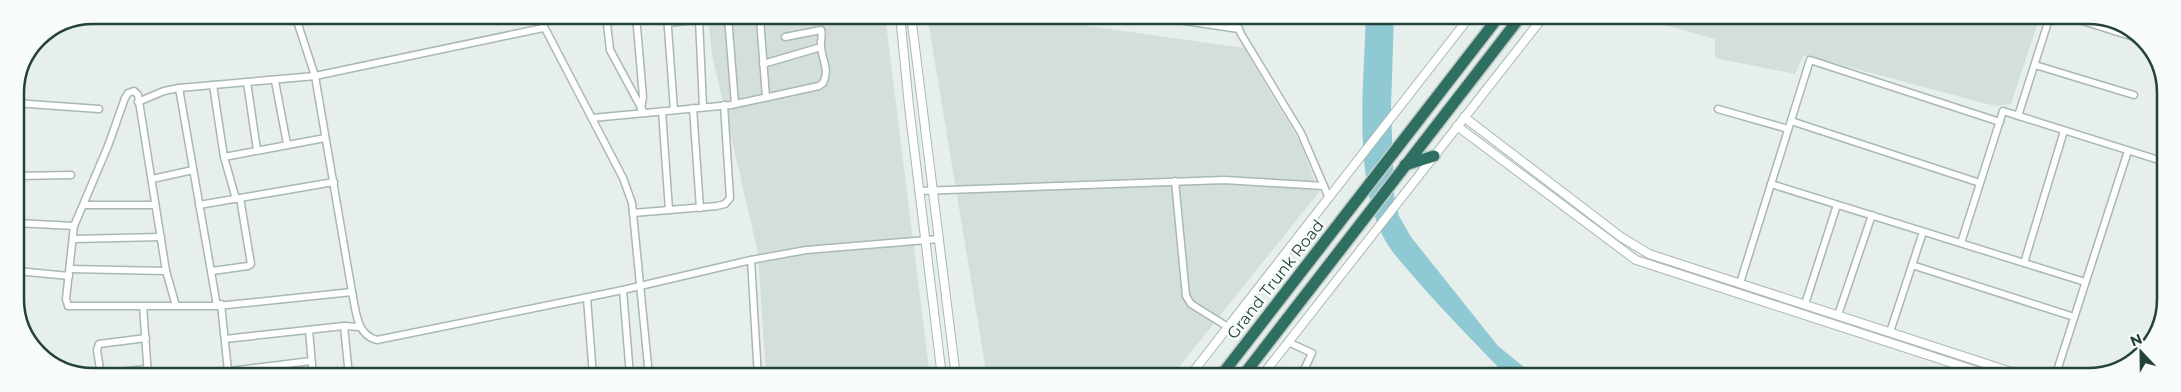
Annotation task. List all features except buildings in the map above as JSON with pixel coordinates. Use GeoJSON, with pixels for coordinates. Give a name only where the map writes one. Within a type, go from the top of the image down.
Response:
{"type":"FeatureCollection","features":[{"type":"Feature","properties":{"kind":"highway","name":"Grand Trunk Road"},"geometry":{"type":"LineString","coordinates":[[1227,368],[1494,24]]}},
{"type":"Feature","properties":{"kind":"highway","name":"Grand Trunk Road"},"geometry":{"type":"LineString","coordinates":[[1249,368],[1515,24]]}},
{"type":"Feature","properties":{"kind":"highway"},"geometry":{"type":"LineString","coordinates":[[1405,165],[1434,156]]}},
{"type":"Feature","properties":{"kind":"street"},"geometry":{"type":"LineString","coordinates":[[298,24],[315,76],[352,292],[360,327],[364,335],[377,340],[587,298],[751,260],[806,250],[939,239]]}},
{"type":"Feature","properties":{"kind":"street"},"geometry":{"type":"LineString","coordinates":[[541,24],[623,178],[633,213],[648,368]]}},
{"type":"Feature","properties":{"kind":"street"},"geometry":{"type":"LineString","coordinates":[[607,24],[610,50],[642,111]]}},
{"type":"Feature","properties":{"kind":"street"},"geometry":{"type":"LineString","coordinates":[[637,24],[643,97],[642,111]]}},
{"type":"Feature","properties":{"kind":"street"},"geometry":{"type":"LineString","coordinates":[[667,24],[674,110]]}},
{"type":"Feature","properties":{"kind":"street"},"geometry":{"type":"LineString","coordinates":[[699,24],[703,107]]}},
{"type":"Feature","properties":{"kind":"street"},"geometry":{"type":"LineString","coordinates":[[729,24],[735,104]]}},
{"type":"Feature","properties":{"kind":"street"},"geometry":{"type":"LineString","coordinates":[[760,24],[766,97]]}},
{"type":"Feature","properties":{"kind":"street"},"geometry":{"type":"LineString","coordinates":[[901,24],[941,368]]}},
{"type":"Feature","properties":{"kind":"street"},"geometry":{"type":"LineString","coordinates":[[912,24],[955,368]]}},
{"type":"Feature","properties":{"kind":"street"},"geometry":{"type":"LineString","coordinates":[[1205,24],[1239,29]]}},
{"type":"Feature","properties":{"kind":"street"},"geometry":{"type":"LineString","coordinates":[[1237,24],[1301,133],[1329,198]]}},
{"type":"Feature","properties":{"kind":"street"},"geometry":{"type":"LineString","coordinates":[[1196,368],[1465,24]]}},
{"type":"Feature","properties":{"kind":"street"},"geometry":{"type":"LineString","coordinates":[[1268,368],[1538,24]]}},
{"type":"Feature","properties":{"kind":"street"},"geometry":{"type":"LineString","coordinates":[[2018,116],[2048,24]]}},
{"type":"Feature","properties":{"kind":"street"},"geometry":{"type":"LineString","coordinates":[[2093,24],[2126,34]]}},
{"type":"Feature","properties":{"kind":"street"},"geometry":{"type":"LineString","coordinates":[[138,102],[164,91],[179,88],[315,76],[543,28]]}},
{"type":"Feature","properties":{"kind":"street"},"geometry":{"type":"LineString","coordinates":[[592,118],[642,111],[724,106],[819,86],[823,83],[826,69],[821,47],[823,33],[821,30],[785,37]]}},
{"type":"Feature","properties":{"kind":"street"},"geometry":{"type":"LineString","coordinates":[[763,64],[821,47]]}},
{"type":"Feature","properties":{"kind":"street"},"geometry":{"type":"LineString","coordinates":[[1740,283],[1810,60],[2000,122]]}},
{"type":"Feature","properties":{"kind":"street"},"geometry":{"type":"LineString","coordinates":[[2035,65],[2134,96]]}},
{"type":"Feature","properties":{"kind":"street"},"geometry":{"type":"LineString","coordinates":[[275,81],[287,144]]}},
{"type":"Feature","properties":{"kind":"street"},"geometry":{"type":"LineString","coordinates":[[247,82],[257,150]]}},
{"type":"Feature","properties":{"kind":"street"},"geometry":{"type":"LineString","coordinates":[[212,271],[251,264],[238,199],[224,157],[213,85]]}},
{"type":"Feature","properties":{"kind":"street"},"geometry":{"type":"LineString","coordinates":[[179,88],[199,205],[219,305],[224,339],[224,368]]}},
{"type":"Feature","properties":{"kind":"street"},"geometry":{"type":"LineString","coordinates":[[176,306],[166,271],[137,92],[134,91],[128,93],[125,98],[108,146],[74,226],[66,298],[70,306],[176,306],[219,305],[352,292]]}},
{"type":"Feature","properties":{"kind":"street"},"geometry":{"type":"LineString","coordinates":[[24,104],[99,108]]}},
{"type":"Feature","properties":{"kind":"street"},"geometry":{"type":"LineString","coordinates":[[633,213],[700,208],[725,204],[730,198],[724,106]]}},
{"type":"Feature","properties":{"kind":"street"},"geometry":{"type":"LineString","coordinates":[[693,108],[700,208]]}},
{"type":"Feature","properties":{"kind":"street"},"geometry":{"type":"LineString","coordinates":[[1718,109],[1788,129]]}},
{"type":"Feature","properties":{"kind":"street"},"geometry":{"type":"LineString","coordinates":[[662,111],[669,210]]}},
{"type":"Feature","properties":{"kind":"street"},"geometry":{"type":"LineString","coordinates":[[1961,243],[2003,111],[2157,160]]}},
{"type":"Feature","properties":{"kind":"street"},"geometry":{"type":"LineString","coordinates":[[1464,117],[1621,237],[1649,254],[2000,368]]}},
{"type":"Feature","properties":{"kind":"street"},"geometry":{"type":"LineString","coordinates":[[1791,121],[1980,183]]}},
{"type":"Feature","properties":{"kind":"street"},"geometry":{"type":"LineString","coordinates":[[1457,126],[1636,260],[1967,368]]}},
{"type":"Feature","properties":{"kind":"street"},"geometry":{"type":"LineString","coordinates":[[2024,263],[2064,130]]}},
{"type":"Feature","properties":{"kind":"street"},"geometry":{"type":"LineString","coordinates":[[224,157],[325,138]]}},
{"type":"Feature","properties":{"kind":"street"},"geometry":{"type":"LineString","coordinates":[[2058,368],[2128,151]]}},
{"type":"Feature","properties":{"kind":"street"},"geometry":{"type":"LineString","coordinates":[[152,179],[193,170]]}},
{"type":"Feature","properties":{"kind":"street"},"geometry":{"type":"LineString","coordinates":[[24,176],[71,175]]}},
{"type":"Feature","properties":{"kind":"street"},"geometry":{"type":"LineString","coordinates":[[919,191],[1224,180],[1324,186]]}},
{"type":"Feature","properties":{"kind":"street"},"geometry":{"type":"LineString","coordinates":[[1175,181],[1186,296],[1191,304],[1228,327]]}},
{"type":"Feature","properties":{"kind":"street"},"geometry":{"type":"LineString","coordinates":[[199,205],[334,182]]}},
{"type":"Feature","properties":{"kind":"street"},"geometry":{"type":"LineString","coordinates":[[1771,184],[2085,282]]}},
{"type":"Feature","properties":{"kind":"street"},"geometry":{"type":"LineString","coordinates":[[84,204],[155,205]]}},
{"type":"Feature","properties":{"kind":"street"},"geometry":{"type":"LineString","coordinates":[[1805,304],[1837,204]]}},
{"type":"Feature","properties":{"kind":"street"},"geometry":{"type":"LineString","coordinates":[[1838,315],[1872,215]]}},
{"type":"Feature","properties":{"kind":"street"},"geometry":{"type":"LineString","coordinates":[[24,223],[74,226]]}},
{"type":"Feature","properties":{"kind":"street"},"geometry":{"type":"LineString","coordinates":[[1890,332],[1923,232]]}},
{"type":"Feature","properties":{"kind":"street"},"geometry":{"type":"LineString","coordinates":[[73,239],[160,237]]}},
{"type":"Feature","properties":{"kind":"street"},"geometry":{"type":"LineString","coordinates":[[751,260],[758,368]]}},
{"type":"Feature","properties":{"kind":"street"},"geometry":{"type":"LineString","coordinates":[[1912,265],[2074,317]]}},
{"type":"Feature","properties":{"kind":"street"},"geometry":{"type":"LineString","coordinates":[[24,271],[166,271]]}},
{"type":"Feature","properties":{"kind":"street"},"geometry":{"type":"LineString","coordinates":[[623,290],[629,368]]}},
{"type":"Feature","properties":{"kind":"street"},"geometry":{"type":"LineString","coordinates":[[587,298],[592,368]]}},
{"type":"Feature","properties":{"kind":"street"},"geometry":{"type":"LineString","coordinates":[[143,306],[148,368]]}},
{"type":"Feature","properties":{"kind":"street"},"geometry":{"type":"LineString","coordinates":[[224,339],[344,326],[360,327]]}},
{"type":"Feature","properties":{"kind":"street"},"geometry":{"type":"LineString","coordinates":[[344,326],[348,368]]}},
{"type":"Feature","properties":{"kind":"street"},"geometry":{"type":"LineString","coordinates":[[309,330],[312,368]]}},
{"type":"Feature","properties":{"kind":"street"},"geometry":{"type":"LineString","coordinates":[[100,368],[97,350],[99,344],[146,338]]}},
{"type":"Feature","properties":{"kind":"street"},"geometry":{"type":"LineString","coordinates":[[1288,342],[1312,352],[1305,368]]}},
{"type":"Feature","properties":{"kind":"street"},"geometry":{"type":"LineString","coordinates":[[260,368],[311,361]]}},
{"type":"Feature","properties":{"kind":"shaded area"},"geometry":{"type":"Polygon","coordinates":[[[709,24],[886,24],[929,368],[765,368],[758,253],[712,55],[709,24]]]}},
{"type":"Feature","properties":{"kind":"shaded area"},"geometry":{"type":"Polygon","coordinates":[[[928,24],[1074,24],[1244,48],[1300,142],[1319,192],[1178,368],[986,368],[928,24]]]}},
{"type":"Feature","properties":{"kind":"shaded area"},"geometry":{"type":"Polygon","coordinates":[[[1660,24],[2037,24],[2011,104],[1995,106],[1804,55],[1795,74],[1715,58],[1715,39],[1660,24]]]}},
{"type":"Feature","properties":{"kind":"water"},"geometry":{"type":"Polygon","coordinates":[[[1366,24],[1394,24],[1391,107],[1394,195],[1399,216],[1411,237],[1498,346],[1525,368],[1499,368],[1425,290],[1385,240],[1373,210],[1367,183],[1362,127],[1366,24]]]}}]}
